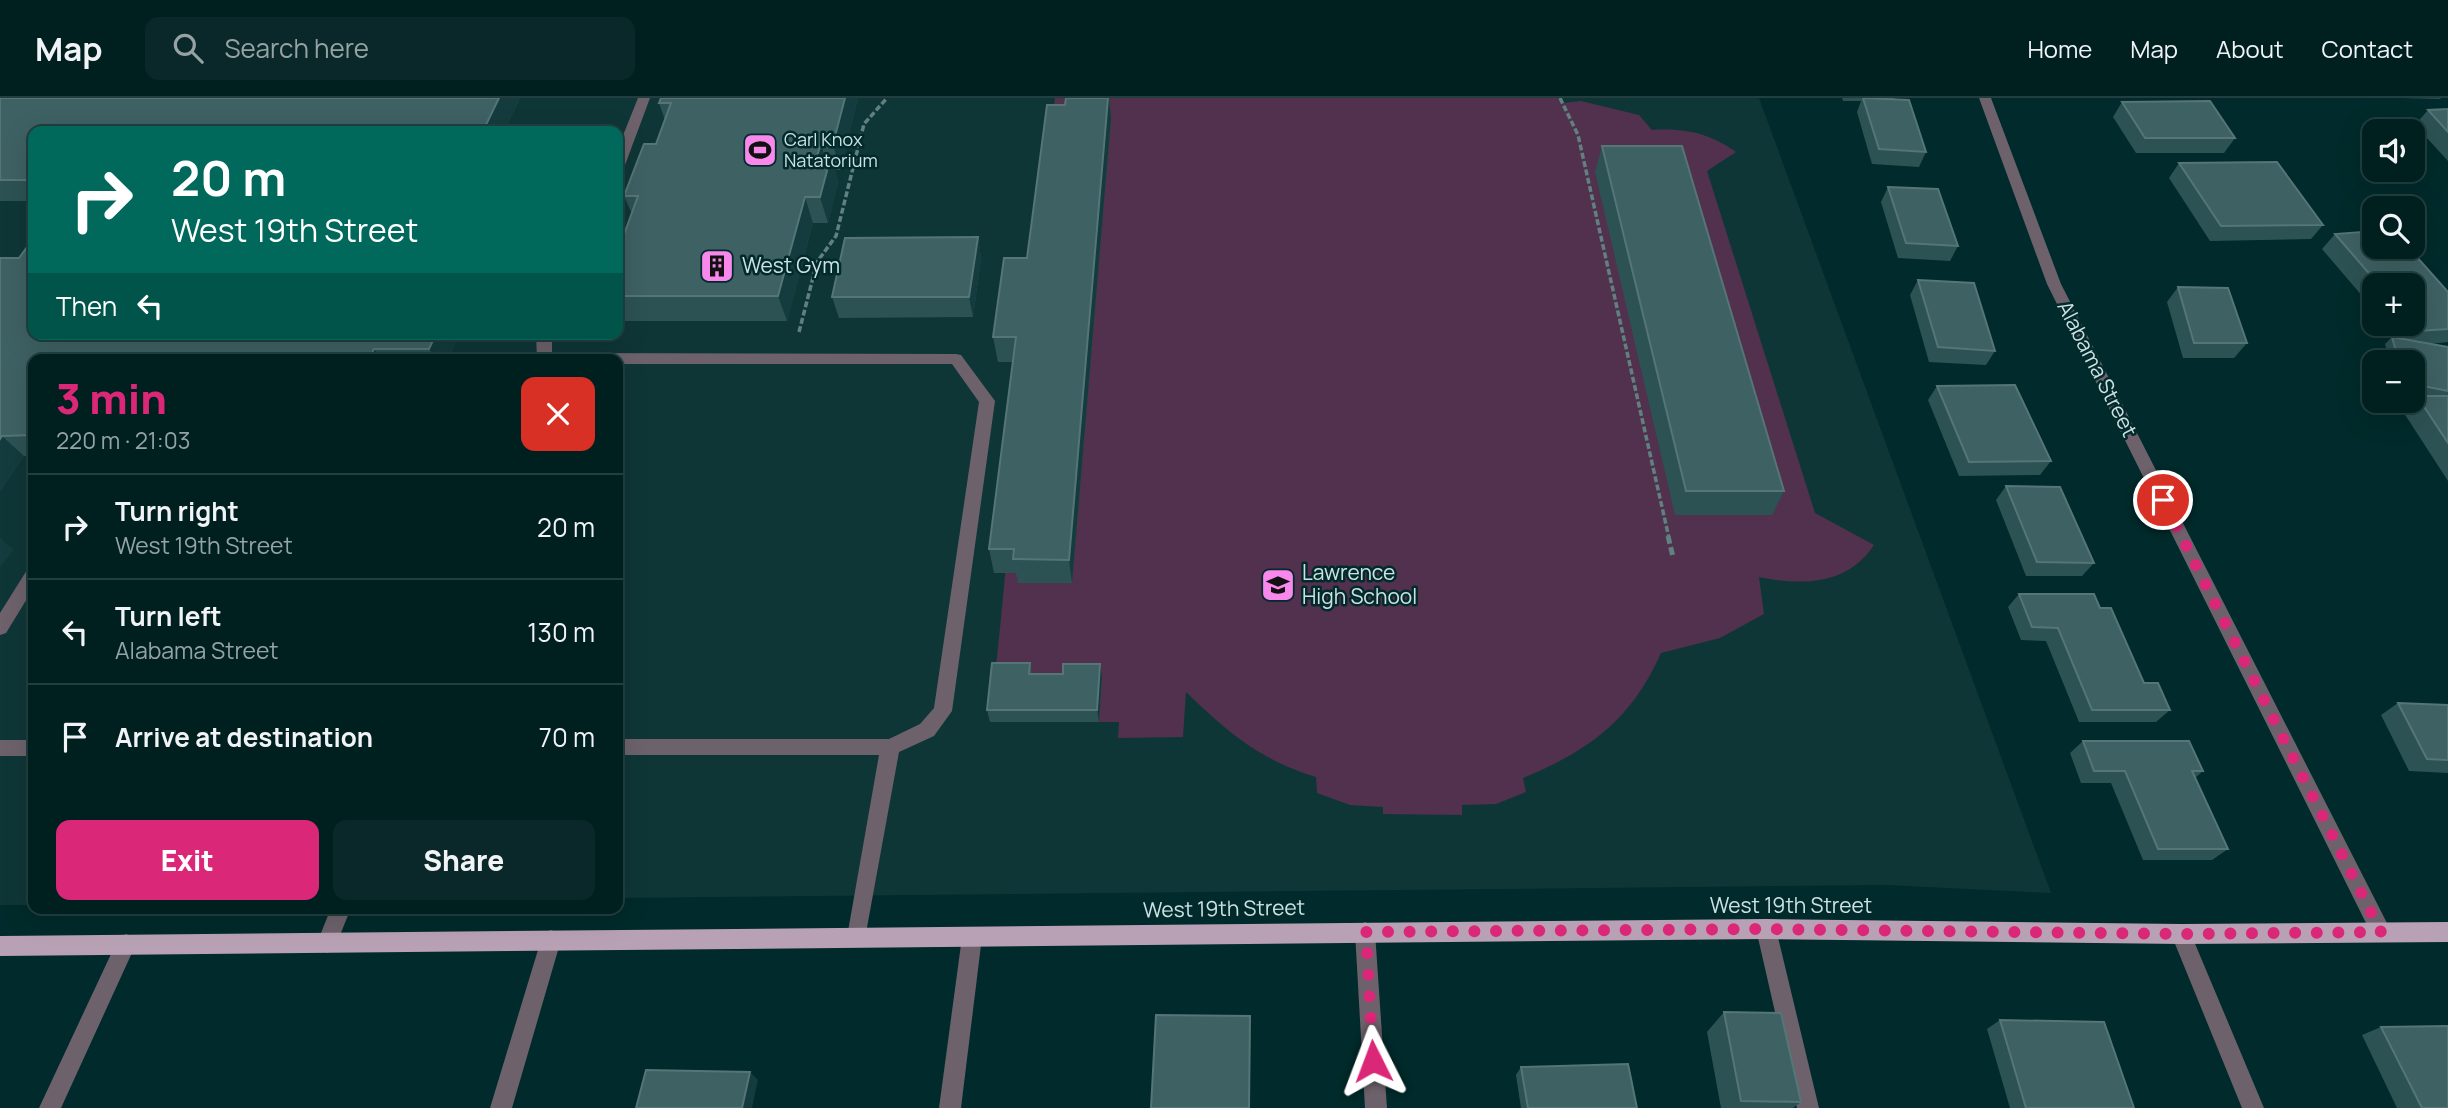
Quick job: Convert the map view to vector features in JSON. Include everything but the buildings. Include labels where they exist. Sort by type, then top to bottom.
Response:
[{"type":"main road","name":"West 19th Street","points":[[0,946],[1766,929],[2181,934],[2448,932]]},
{"type":"street","points":[[623,151],[644,98]]},
{"type":"street","name":"Alabama Street","points":[[1985,98],[2054,284],[2381,932]]},
{"type":"street","points":[[623,358],[956,359],[987,401],[943,711],[927,730],[890,747],[623,747]]},
{"type":"street","points":[[0,628],[28,583]]},
{"type":"street","points":[[858,937],[890,747]]},
{"type":"street","points":[[0,748],[28,748]]},
{"type":"street","points":[[327,943],[339,914]]},
{"type":"street","points":[[1766,929],[1808,1108]]},
{"type":"street","points":[[1366,932],[1376,1108]]},
{"type":"street","points":[[2181,934],[2253,1108]]},
{"type":"street","points":[[950,1108],[972,937]]},
{"type":"street","points":[[501,1108],[551,940]]},
{"type":"street","points":[[50,1108],[126,944]]},
{"type":"path","points":[[793,358],[817,262],[836,236],[864,124],[887,98]]},
{"type":"path","points":[[1560,98],[1578,135],[1673,557]]},
{"type":"shaded area","name":"Lawrence High School","points":[[0,98],[1759,98],[2051,893],[1887,885],[623,898],[623,354],[28,354],[28,905],[0,905]]},
{"type":"shaded area","points":[[1055,98],[1560,98],[1563,103],[1581,101],[1639,115],[1652,130],[1696,133],[1716,140],[1736,152],[1707,171],[1815,513],[1874,545],[1851,568],[1838,575],[1807,581],[1759,577],[1764,614],[1720,638],[1661,653],[1636,697],[1606,730],[1568,756],[1523,778],[1526,792],[1496,804],[1462,805],[1462,815],[1383,814],[1383,807],[1350,805],[1317,793],[1316,777],[1278,762],[1245,743],[1186,692],[1183,737],[1118,738],[1119,722],[990,722],[1035,254]]},
{"type":"place","name":"Carl Knox Natatorium","points":[[760,150]]},
{"type":"place","name":"West Gym","points":[[717,266]]},
{"type":"place","name":"Lawrence High School","points":[[1278,585]]},
{"type":"route","points":[[1373,1061],[1366,932],[1766,929],[2181,934],[2381,932],[2163,500]]}]
